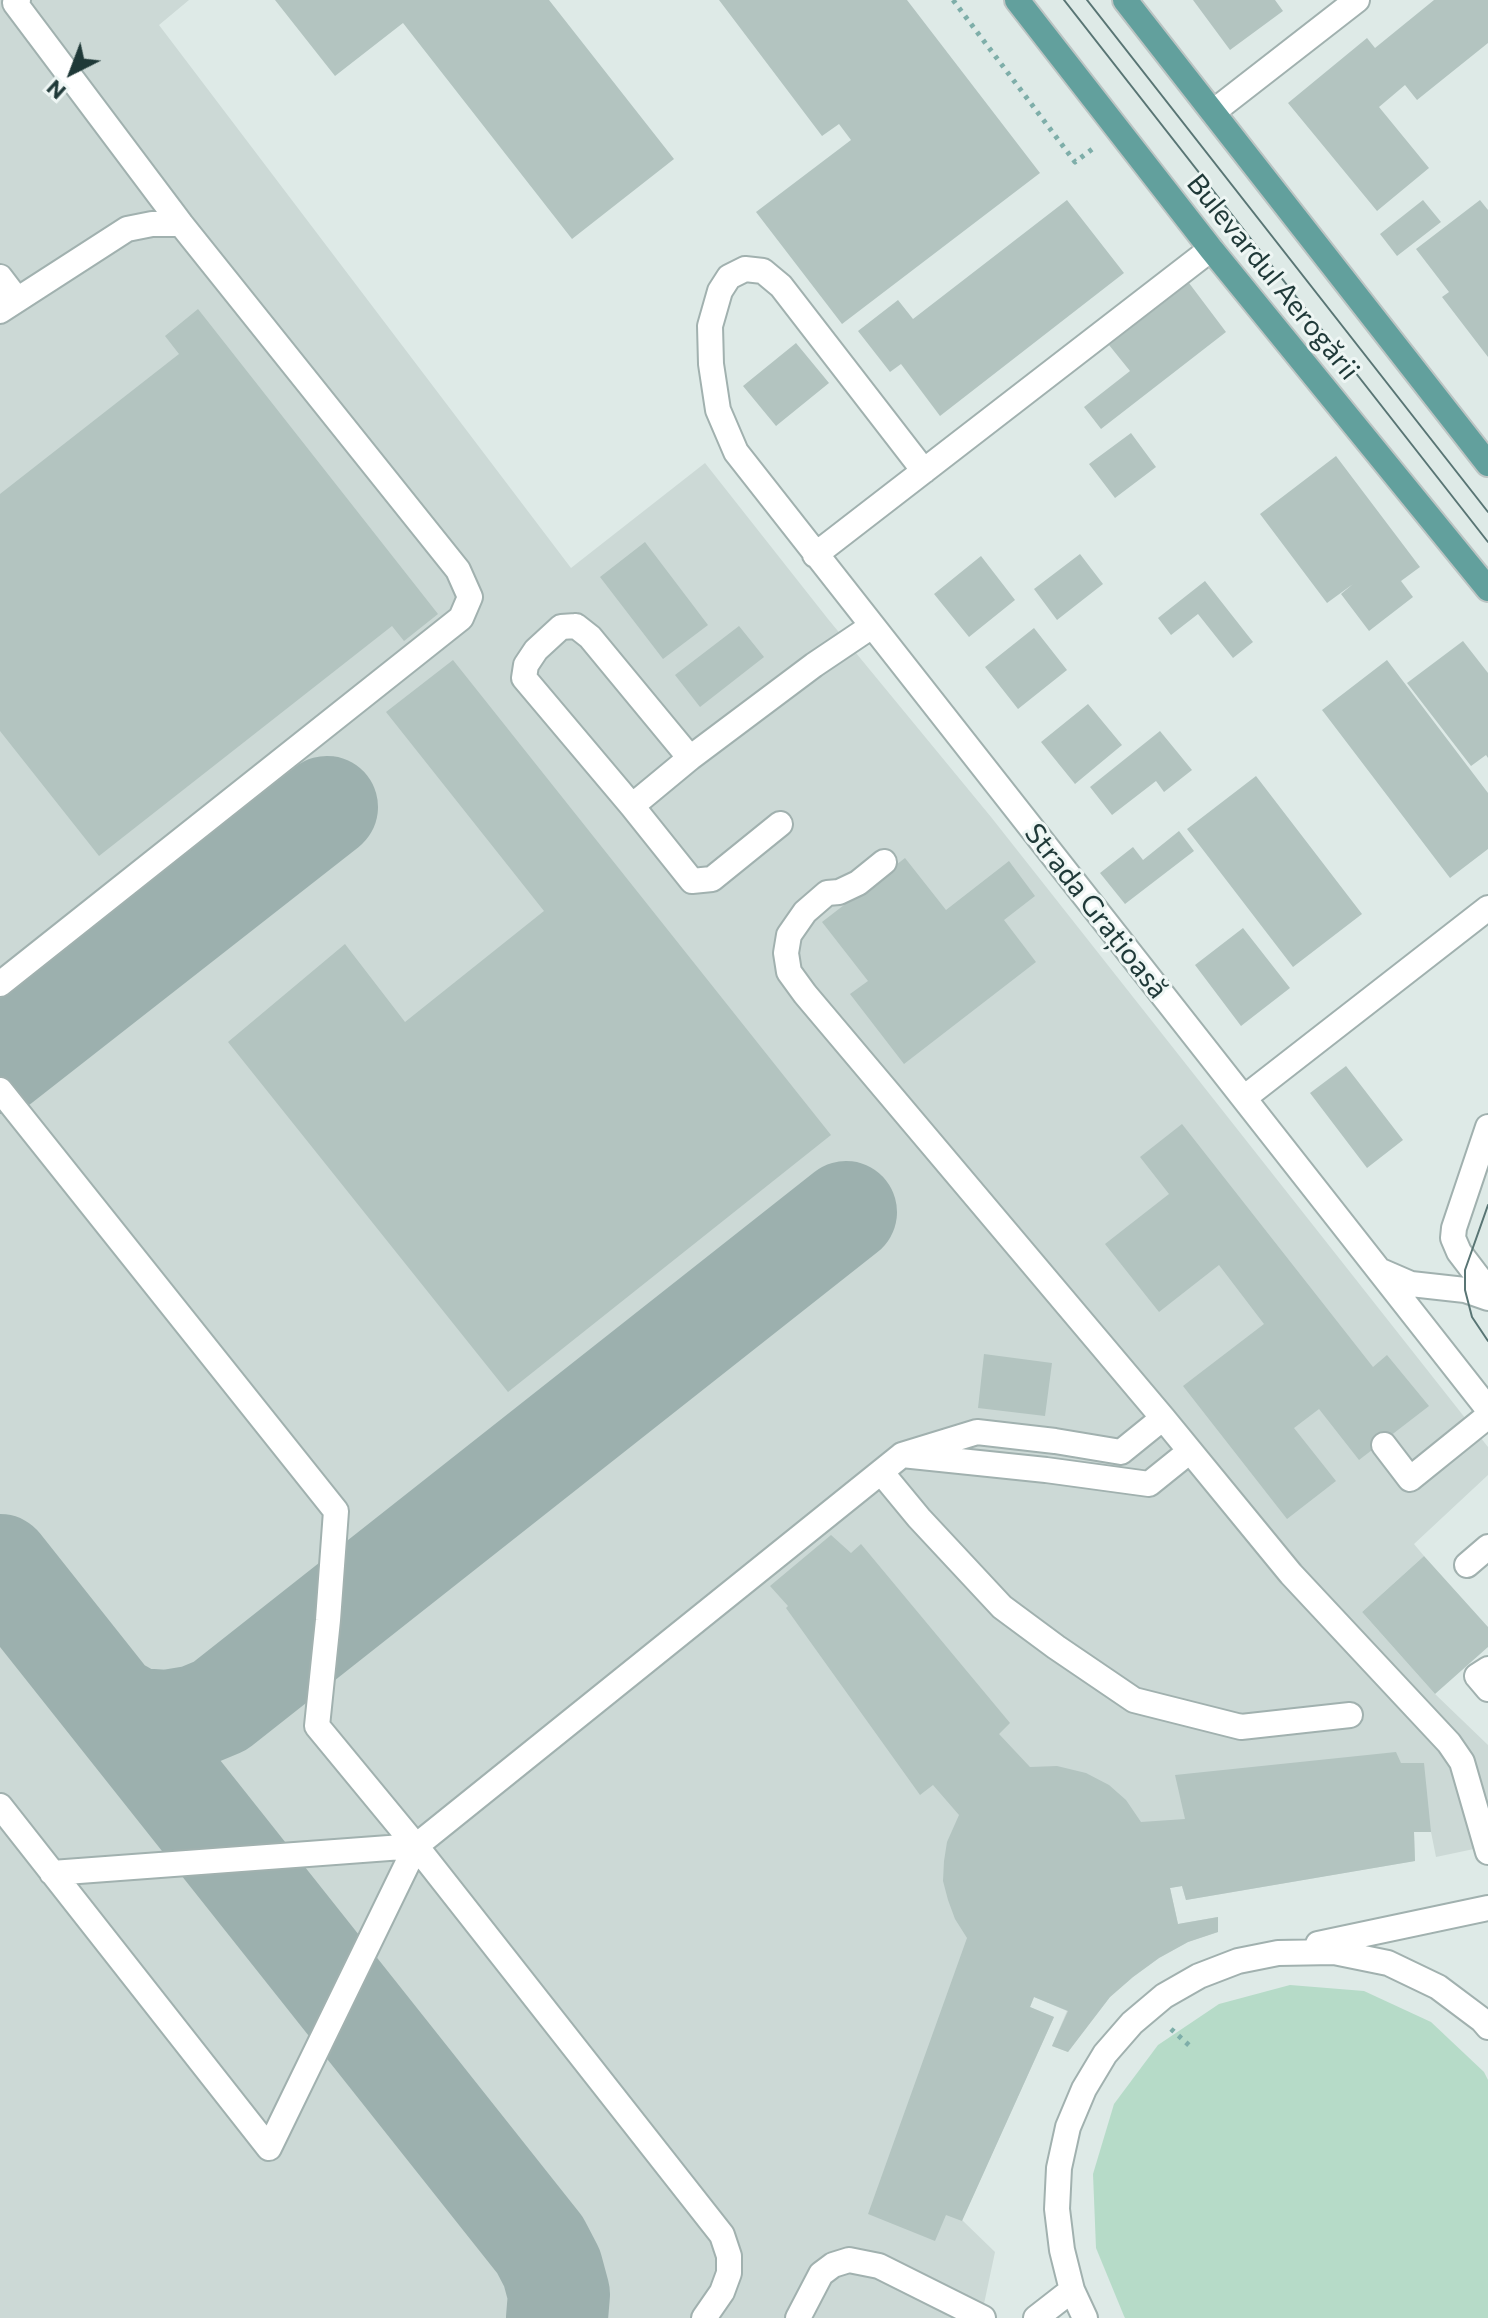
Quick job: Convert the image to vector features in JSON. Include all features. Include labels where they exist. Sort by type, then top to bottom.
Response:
[{"type":"main road","name":"Bulevardul Aerogării","points":[[1017,0],[1211,249],[1488,589]]},
{"type":"main road","name":"Bulevardul Aerogării","points":[[1125,0],[1488,464]]},
{"type":"street","points":[[1213,112],[1357,0]]},
{"type":"street","points":[[0,984],[461,618],[470,597],[458,570],[181,224],[11,4]]},
{"type":"street","points":[[0,277],[8,305],[127,229],[152,224],[181,224]]},
{"type":"street","points":[[815,555],[1211,249]]},
{"type":"street","name":"Strada Grațioasă","points":[[924,471],[781,286],[763,271],[745,269],[729,277],[720,291],[710,326],[711,364],[718,410],[736,452],[1488,1409]]},
{"type":"street","points":[[690,758],[590,637],[576,626],[561,627],[536,650],[526,665],[524,678],[692,881],[712,879],[780,824]]},
{"type":"street","points":[[632,806],[690,758],[814,665],[872,626]]},
{"type":"street","points":[[884,862],[858,883],[839,892],[827,893],[805,912],[789,935],[786,953],[789,972],[1291,1574],[1458,1753],[1488,1852]]},
{"type":"street","points":[[1244,1098],[1488,908]]},
{"type":"street","points":[[0,1090],[336,1511],[317,1726],[416,1846],[722,2235],[729,2256],[729,2273],[722,2292],[704,2318]]},
{"type":"street","points":[[1488,1127],[1453,1238],[1459,1252],[1488,1290]]},
{"type":"street","name":"Strada Grațioasă","points":[[1376,1268],[1411,1284],[1465,1290],[1488,1298]]},
{"type":"street","points":[[1384,1445],[1410,1479],[1488,1416]]},
{"type":"street","points":[[0,1806],[269,2148],[416,1846],[902,1455],[977,1432],[1121,1452],[1163,1418]]},
{"type":"street","points":[[902,1455],[1149,1484],[1190,1451]]},
{"type":"street","points":[[881,1472],[919,1518],[1002,1607],[1134,1700],[1241,1727],[1350,1715]]},
{"type":"street","points":[[1467,1565],[1488,1547]]},
{"type":"street","points":[[52,1873],[416,1846]]},
{"type":"street","points":[[1085,2318],[1072,2290],[1062,2250],[1057,2209],[1058,2182],[1068,2127],[1084,2089],[1114,2043],[1132,2023],[1164,1996],[1199,1976],[1238,1961],[1488,1908]]},
{"type":"street","points":[[1278,1953],[1334,1952],[1388,1963],[1438,1987],[1488,2027]]},
{"type":"street","points":[[798,2318],[821,2274],[833,2265],[849,2260],[879,2266],[983,2318]]},
{"type":"street","points":[[1036,2318],[1072,2290]]},
{"type":"path","points":[[953,0],[1075,162],[1097,146]]},
{"type":"shaded area","points":[[0,0],[189,0],[159,25],[571,568],[705,463],[991,817],[1488,1447],[1488,1475],[1414,1544],[1424,1556],[1362,1612],[1435,1694],[1488,1745],[1488,1846],[1436,1857],[1431,1832],[1414,1832],[1415,1861],[1186,1900],[1182,1886],[1170,1888],[1178,1924],[1218,1917],[1218,1932],[1188,1942],[1133,1977],[1110,1997],[1068,2052],[1052,2046],[1067,2011],[1034,1997],[1030,2007],[1054,2017],[962,2220],[995,2252],[981,2318],[0,2318]]},
{"type":"green space","points":[[1290,1985],[1364,1991],[1431,2022],[1484,2072],[1488,2080],[1488,2318],[1125,2318],[1096,2248],[1093,2174],[1114,2104],[1158,2045],[1219,2004]]},
{"type":"building","points":[[275,0],[549,0],[674,159],[572,239],[403,23],[335,76]]},
{"type":"building","points":[[719,0],[907,0],[1040,173],[842,324],[756,212],[851,140],[839,124],[822,136]]},
{"type":"building","points":[[1193,0],[1275,0],[1283,11],[1230,50]]},
{"type":"building","points":[[1434,0],[1488,0],[1488,43],[1417,100],[1405,85],[1379,107],[1429,168],[1377,211],[1288,103],[1367,38],[1375,48]]},
{"type":"building","points":[[1067,200],[1124,273],[940,416],[901,364],[890,372],[858,331],[898,300],[913,319]]},
{"type":"building","points":[[1423,200],[1441,222],[1397,256],[1380,234]]},
{"type":"building","points":[[1480,200],[1488,210],[1488,357],[1442,297],[1449,292],[1416,249]]},
{"type":"building","points":[[1189,283],[1226,332],[1101,429],[1084,407],[1130,371],[1109,345]]},
{"type":"building","points":[[198,309],[438,614],[404,641],[392,626],[99,856],[0,731],[0,494],[179,354],[165,336]]},
{"type":"building","points":[[796,343],[829,383],[776,426],[743,386]]},
{"type":"building","points":[[1131,433],[1156,467],[1115,498],[1089,464]]},
{"type":"building","points":[[1336,456],[1420,567],[1401,581],[1413,597],[1369,631],[1341,594],[1353,584],[1327,603],[1260,514]]},
{"type":"building","points":[[645,542],[708,625],[663,659],[600,577]]},
{"type":"building","points":[[1080,554],[1103,584],[1057,620],[1034,589]]},
{"type":"building","points":[[981,556],[1015,600],[969,637],[934,594]]},
{"type":"building","points":[[1205,581],[1253,642],[1233,658],[1198,614],[1171,635],[1158,618]]},
{"type":"building","points":[[739,626],[764,657],[700,707],[675,675]]},
{"type":"building","points":[[1034,628],[1067,670],[1018,709],[985,667]]},
{"type":"building","points":[[1463,641],[1488,673],[1488,758],[1486,755],[1471,766],[1407,683]]},
{"type":"building","points":[[453,660],[831,1135],[508,1392],[228,1042],[345,944],[405,1022],[544,911],[386,712]]},
{"type":"building","points":[[1387,660],[1488,793],[1488,849],[1450,878],[1322,710]]},
{"type":"building","points":[[1088,704],[1122,745],[1075,784],[1041,742]]},
{"type":"building","points":[[1160,731],[1192,770],[1164,792],[1156,781],[1112,815],[1090,787]]},
{"type":"building","points":[[1256,776],[1362,914],[1293,967],[1187,829]]},
{"type":"building","points":[[1179,831],[1194,851],[1125,904],[1100,873],[1133,847],[1143,860]]},
{"type":"building","points":[[905,858],[946,910],[1009,861],[1035,896],[1004,920],[1036,962],[904,1064],[850,994],[868,981],[822,922]]},
{"type":"building","points":[[1243,928],[1290,988],[1241,1026],[1195,965]]},
{"type":"building","points":[[1346,1066],[1403,1140],[1367,1168],[1310,1093]]},
{"type":"building","points":[[1182,1124],[1373,1367],[1387,1355],[1429,1406],[1359,1460],[1319,1409],[1294,1428],[1336,1481],[1287,1519],[1183,1386],[1264,1324],[1219,1265],[1159,1312],[1105,1244],[1169,1194],[1140,1157]]},
{"type":"building","points":[[984,1354],[1052,1363],[1045,1416],[978,1408]]},
{"type":"building","points":[[831,1535],[851,1553],[861,1544],[1010,1723],[999,1734],[1030,1767],[1057,1766],[1086,1773],[1109,1785],[1126,1800],[1141,1822],[1185,1819],[1175,1775],[1396,1752],[1401,1763],[1424,1763],[1431,1832],[1414,1832],[1415,1861],[1186,1900],[1182,1886],[1170,1888],[1178,1924],[1218,1917],[1218,1932],[1188,1942],[1133,1977],[1110,1997],[1068,2052],[1052,2046],[1068,2011],[1034,1997],[1030,2007],[1054,2017],[962,2221],[946,2215],[935,2241],[868,2214],[967,1938],[955,1919],[943,1881],[947,1842],[959,1815],[933,1785],[920,1795],[786,1608],[788,1606],[770,1586]]},
{"type":"building","points":[[1424,1556],[1488,1627],[1488,1647],[1435,1694],[1362,1612]]},
{"type":"taxiway","points":[[0,1063],[327,807]]},
{"type":"taxiway","points":[[113,1706],[136,1719],[166,1721],[196,1716],[220,1706],[846,1212]]},
{"type":"taxiway","points":[[0,1565],[540,2245],[552,2268],[559,2294],[557,2318]]},
{"type":"tram line","points":[[1064,0],[1488,542]]},
{"type":"tram line","points":[[1087,0],[1488,512]]},
{"type":"tram line","points":[[1488,1205],[1465,1270],[1465,1290],[1472,1317],[1488,1341]]}]
